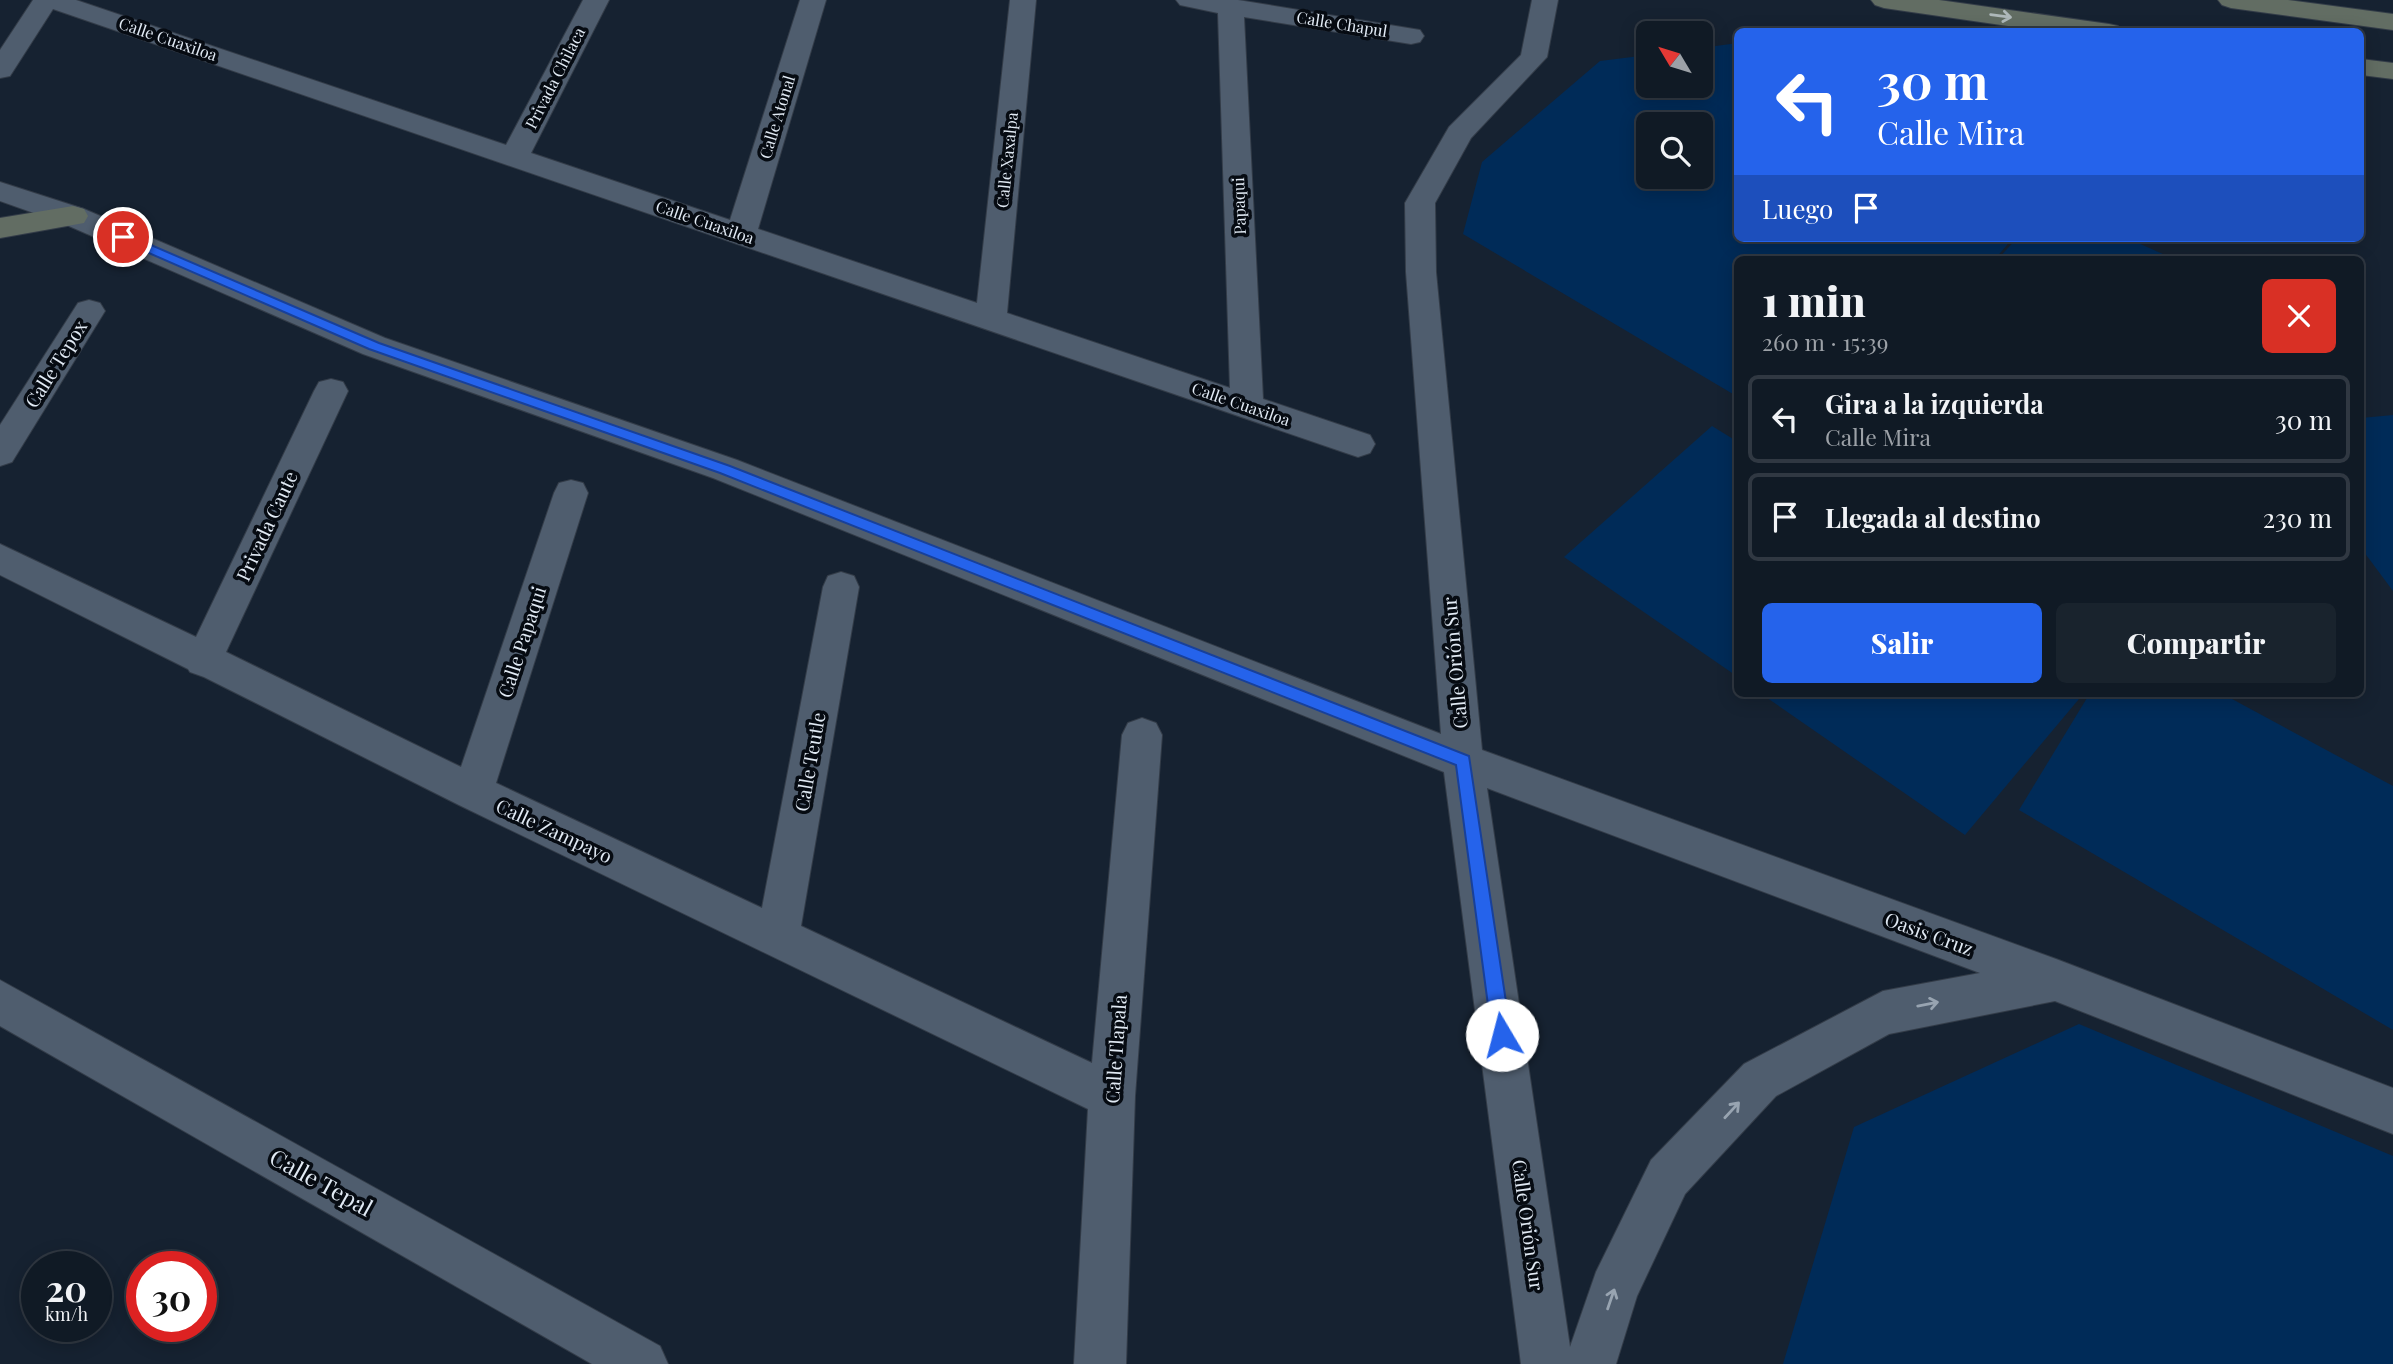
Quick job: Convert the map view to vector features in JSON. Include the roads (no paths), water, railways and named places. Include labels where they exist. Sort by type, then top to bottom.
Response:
[{"type":"main road","points":[[1884,0],[2081,28]]},
{"type":"main road","points":[[2231,0],[2393,22]]},
{"type":"main road","points":[[2364,67],[2393,71]]},
{"type":"main road","points":[[0,228],[73,216]]},
{"type":"street","points":[[0,69],[49,0]]},
{"type":"street","name":"Calle Cuaxiloa","points":[[49,0],[1357,444]]},
{"type":"street","name":"Privada Chilaca","points":[[514,157],[596,0]]},
{"type":"street","name":"Calle Atonal","points":[[741,234],[813,0]]},
{"type":"street","name":"Calle Xaxalpa","points":[[991,319],[1023,0]]},
{"type":"street","name":"Calle Chapul","points":[[1189,0],[1411,36]]},
{"type":"street","name":"Calle Orión Sur","points":[[1545,0],[1534,57],[1459,132],[1420,203],[1421,272],[1464,761],[1547,1364]]},
{"type":"street","name":"Papaqui","points":[[1231,6],[1247,406]]},
{"type":"street","name":"Oasis Cruz","points":[[0,191],[73,216],[374,346],[725,469],[1464,761],[2056,980],[2393,1111]]},
{"type":"street","name":"Calle Tepox","points":[[0,453],[89,311]]},
{"type":"street","name":"Privada Caute","points":[[203,661],[331,391]]},
{"type":"street","name":"Calle Papaqui","points":[[473,792],[571,493]]},
{"type":"street","name":"Calle Zampayo","points":[[0,558],[203,661],[473,792],[1112,1096]]},
{"type":"street","name":"Calle Teutle","points":[[779,937],[841,587]]},
{"type":"street","name":"Calle Tlapala","points":[[1100,1364],[1112,1096],[1142,735]]},
{"type":"street","points":[[1590,1364],[1614,1290],[1668,1177],[1760,1080],[1883,1013],[2056,980]]},
{"type":"street","name":"Calle Tepal","points":[[0,1002],[642,1364]]}]
